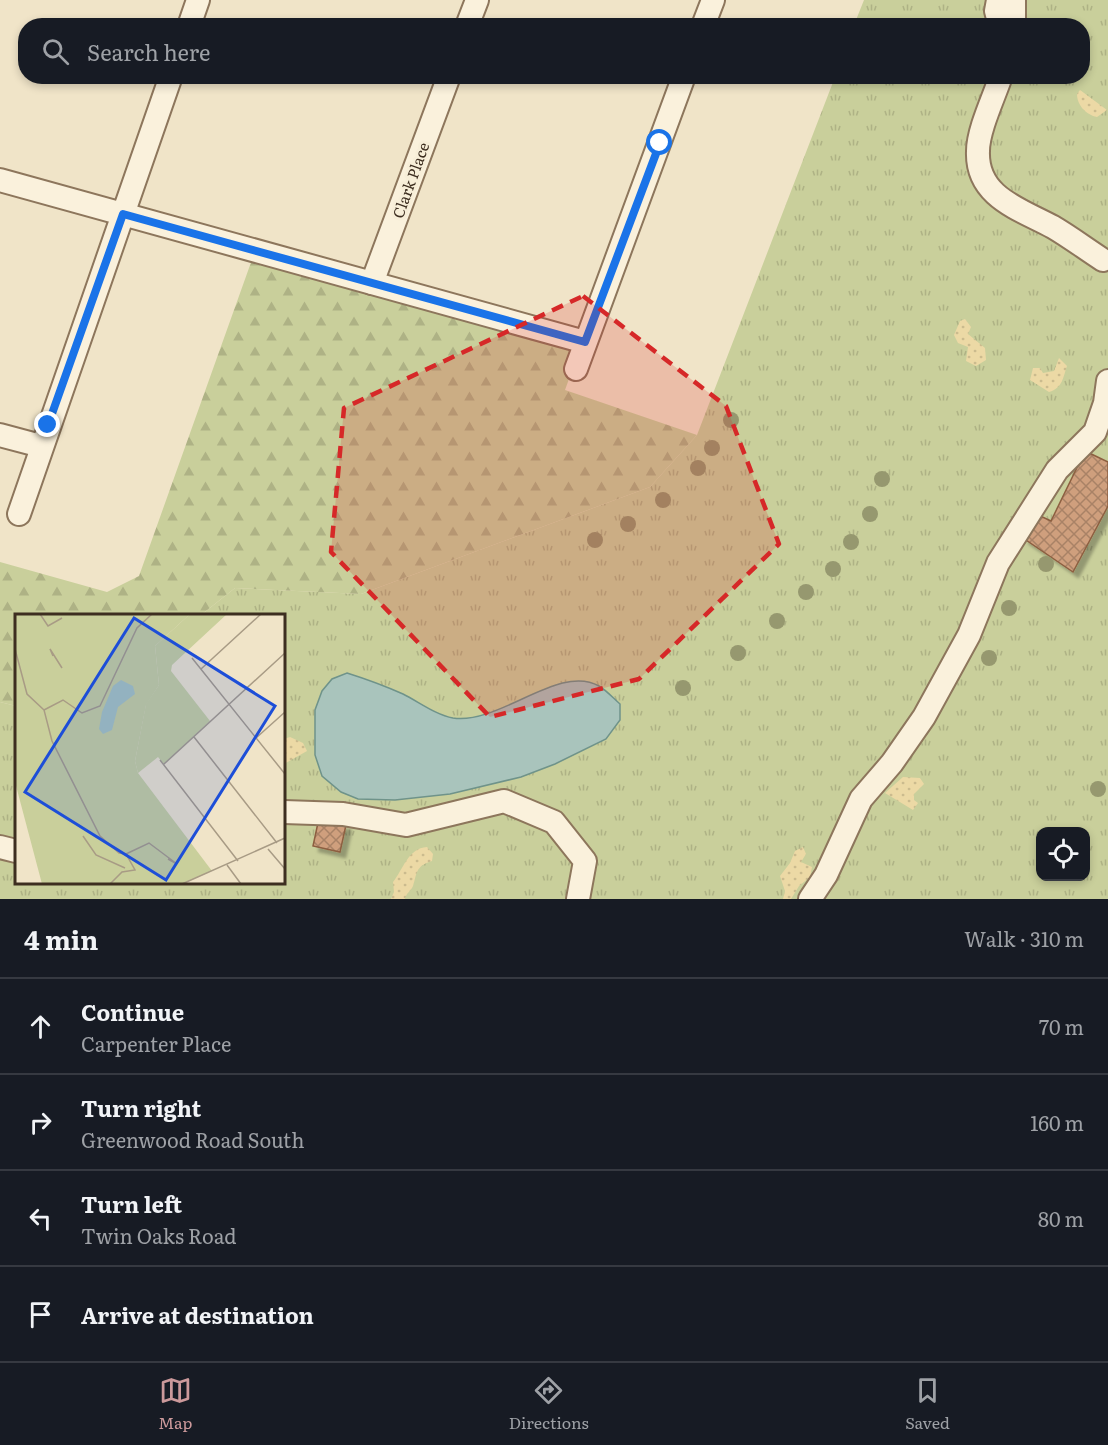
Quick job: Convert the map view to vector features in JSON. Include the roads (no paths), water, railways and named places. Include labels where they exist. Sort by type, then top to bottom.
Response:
[{"type":"street","points":[[192,18],[198,0]]},
{"type":"street","points":[[470,18],[477,0]]},
{"type":"street","points":[[706,18],[713,0]]},
{"type":"street","points":[[998,0],[996,11],[998,18]]},
{"type":"street","points":[[1014,0],[1014,18]]},
{"type":"street","points":[[19,514],[168,84]]},
{"type":"street","name":"Clark Place","points":[[372,283],[445,84]]},
{"type":"street","points":[[576,369],[681,84]]},
{"type":"street","points":[[998,84],[978,148],[978,163],[986,185],[1005,203],[1027,217],[1052,227],[1106,260]]},
{"type":"street","points":[[0,180],[585,342]]},
{"type":"street","points":[[810,899],[826,875],[861,799],[892,763],[924,717],[969,635],[998,562],[1057,470],[1095,432],[1105,403],[1108,381]]},
{"type":"street","points":[[0,435],[41,446]]},
{"type":"street","points":[[285,812],[343,814],[406,825],[504,801],[554,822],[585,861],[578,899]]},
{"type":"street","points":[[0,847],[15,851]]},
{"type":"water","points":[[347,673],[396,691],[434,711],[453,718],[471,718],[490,713],[548,688],[566,682],[583,681],[599,686],[620,704],[620,720],[606,739],[555,764],[521,777],[450,794],[395,800],[358,799],[341,792],[322,776],[315,755],[315,710],[322,691],[332,679]]}]
